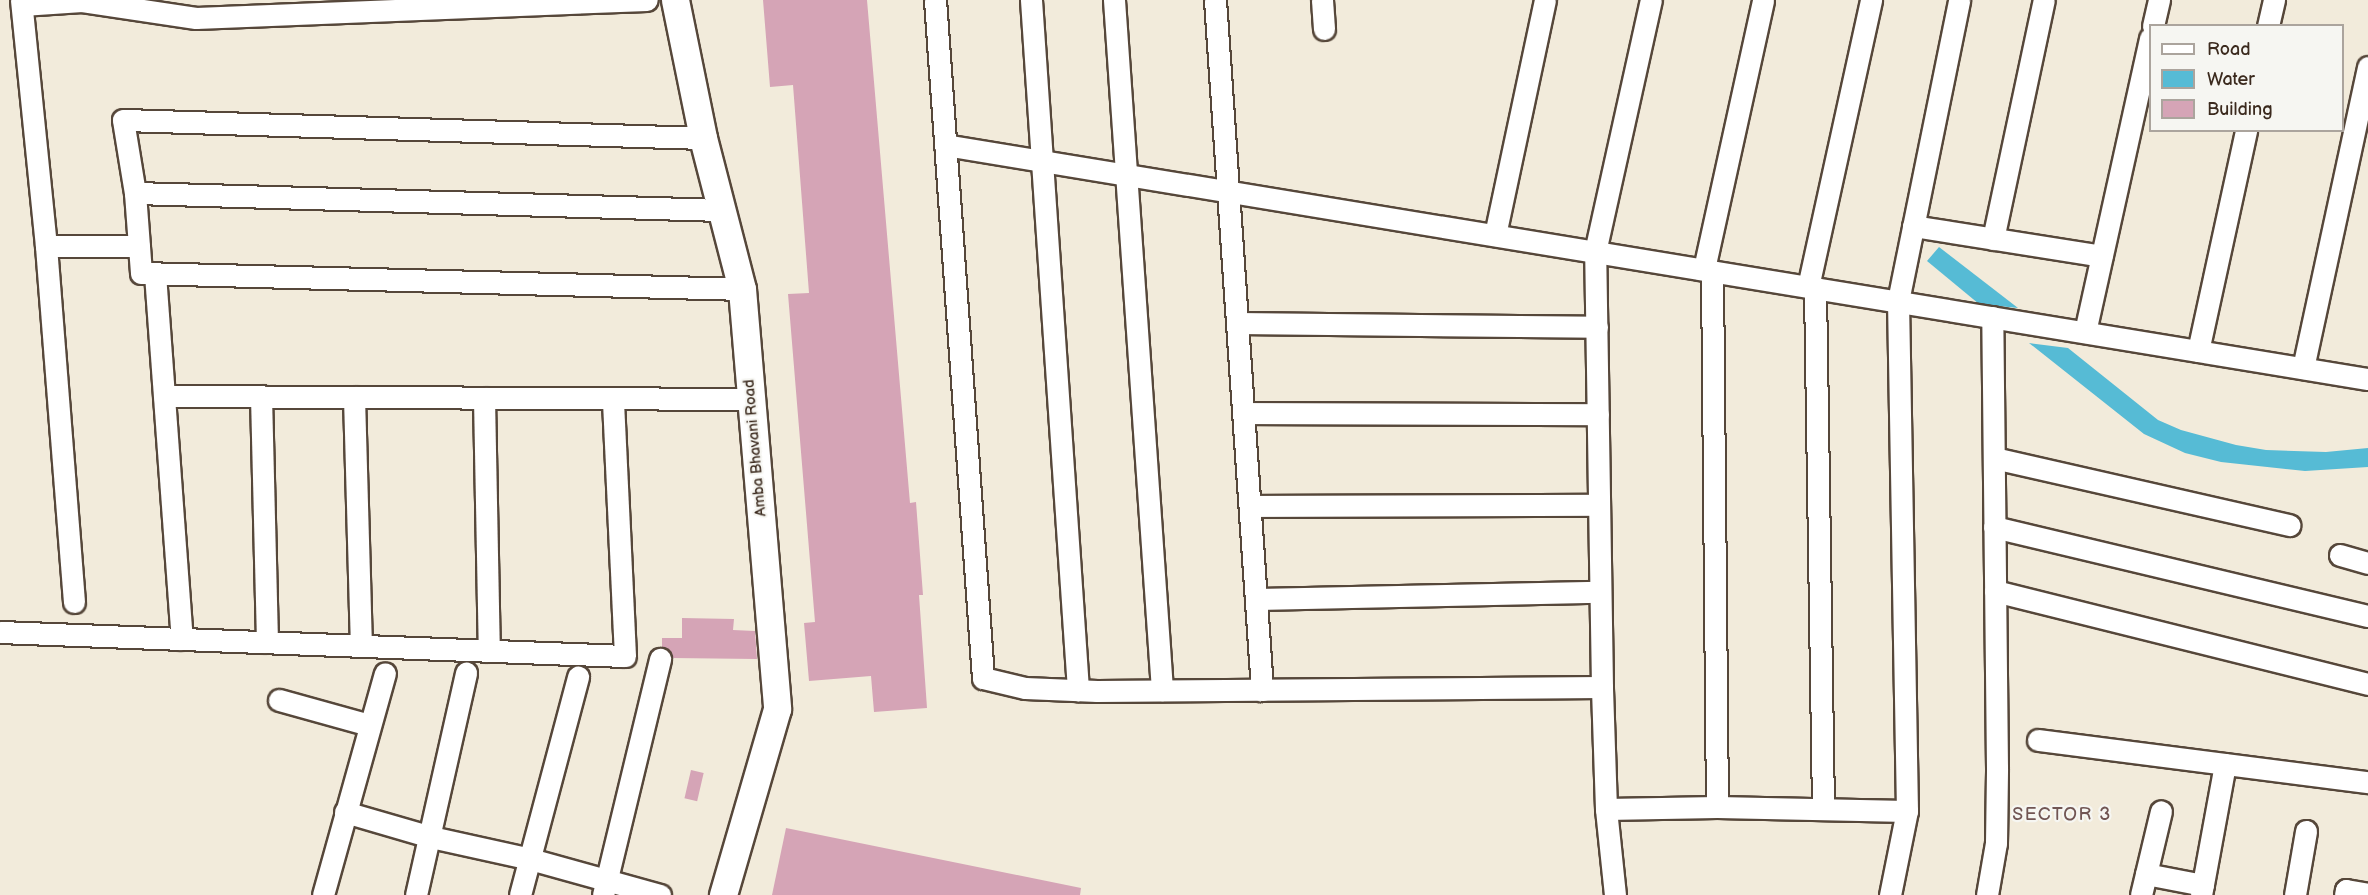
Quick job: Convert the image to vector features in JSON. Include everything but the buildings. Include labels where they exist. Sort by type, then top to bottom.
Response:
[{"type":"street","points":[[74,603],[46,246],[21,3],[82,1],[196,18],[647,0]]},
{"type":"street","name":"Amba Bhavani Road","points":[[675,0],[703,138],[742,289],[777,709],[723,895]]},
{"type":"street","points":[[935,0],[983,678],[1024,688],[1078,690],[1602,687]]},
{"type":"street","points":[[1031,0],[1078,690]]},
{"type":"street","points":[[1114,0],[1162,690]]},
{"type":"street","points":[[1215,0],[1262,690]]},
{"type":"street","points":[[1322,0],[1324,29]]},
{"type":"street","points":[[1495,235],[1545,0]]},
{"type":"street","points":[[1615,895],[1606,809],[1602,687],[1595,252],[1651,0]]},
{"type":"street","points":[[1717,807],[1708,270],[1763,0]]},
{"type":"street","points":[[1824,809],[1812,287],[1871,0]]},
{"type":"street","points":[[1890,895],[1907,811],[1898,301],[1959,0]]},
{"type":"street","points":[[1993,239],[2044,0]]},
{"type":"street","points":[[2153,24],[2159,0]]},
{"type":"street","points":[[2268,24],[2274,0]]},
{"type":"street","points":[[2085,332],[2149,47]]},
{"type":"street","points":[[2303,368],[2368,67]]},
{"type":"street","points":[[703,138],[123,120],[135,193],[141,273],[742,289]]},
{"type":"street","points":[[2198,351],[2246,132]]},
{"type":"street","points":[[945,145],[2368,379]]},
{"type":"street","points":[[135,193],[722,210]]},
{"type":"street","points":[[1913,226],[2102,256]]},
{"type":"street","points":[[46,246],[139,246]]},
{"type":"street","points":[[155,274],[182,639]]},
{"type":"street","points":[[1987,895],[1996,843],[1992,317]]},
{"type":"street","points":[[1237,323],[1597,327]]},
{"type":"street","points":[[165,396],[751,399]]},
{"type":"street","points":[[261,396],[267,642]]},
{"type":"street","points":[[354,397],[361,646]]},
{"type":"street","points":[[484,398],[489,651]]},
{"type":"street","points":[[0,632],[625,656],[613,398]]},
{"type":"street","points":[[1243,413],[1598,414]]},
{"type":"street","points":[[1994,458],[2289,525]]},
{"type":"street","points":[[1250,506],[1599,505]]},
{"type":"street","points":[[1994,527],[2368,616]]},
{"type":"street","points":[[2340,555],[2368,563]]},
{"type":"street","points":[[1995,591],[2368,684]]},
{"type":"street","points":[[1256,599],[1600,592]]},
{"type":"street","points":[[605,888],[660,659]]},
{"type":"street","points":[[323,895],[369,725],[386,673]]},
{"type":"street","points":[[416,895],[431,837],[466,673]]},
{"type":"street","points":[[520,895],[578,677]]},
{"type":"street","points":[[279,700],[369,725]]},
{"type":"street","points":[[2038,740],[2368,782]]},
{"type":"street","points":[[2146,874],[2202,890],[2225,764]]},
{"type":"street","points":[[1606,809],[1717,807],[1907,811]]},
{"type":"street","points":[[2141,895],[2161,811]]},
{"type":"street","points":[[345,812],[431,837],[530,859],[605,888],[660,895]]},
{"type":"street","points":[[2295,895],[2306,831]]},
{"type":"street","points":[[2345,895],[2346,890],[2368,894]]},
{"type":"water","points":[[1939,247],[2018,308],[1979,304],[1927,261]]},
{"type":"water","points":[[2029,343],[2068,348],[2158,420],[2181,430],[2236,445],[2266,450],[2326,452],[2368,448],[2368,467],[2305,471],[2221,462],[2185,453],[2144,434]]},
{"type":"district","name":"SECTOR 3","points":[[2062,815]]}]
